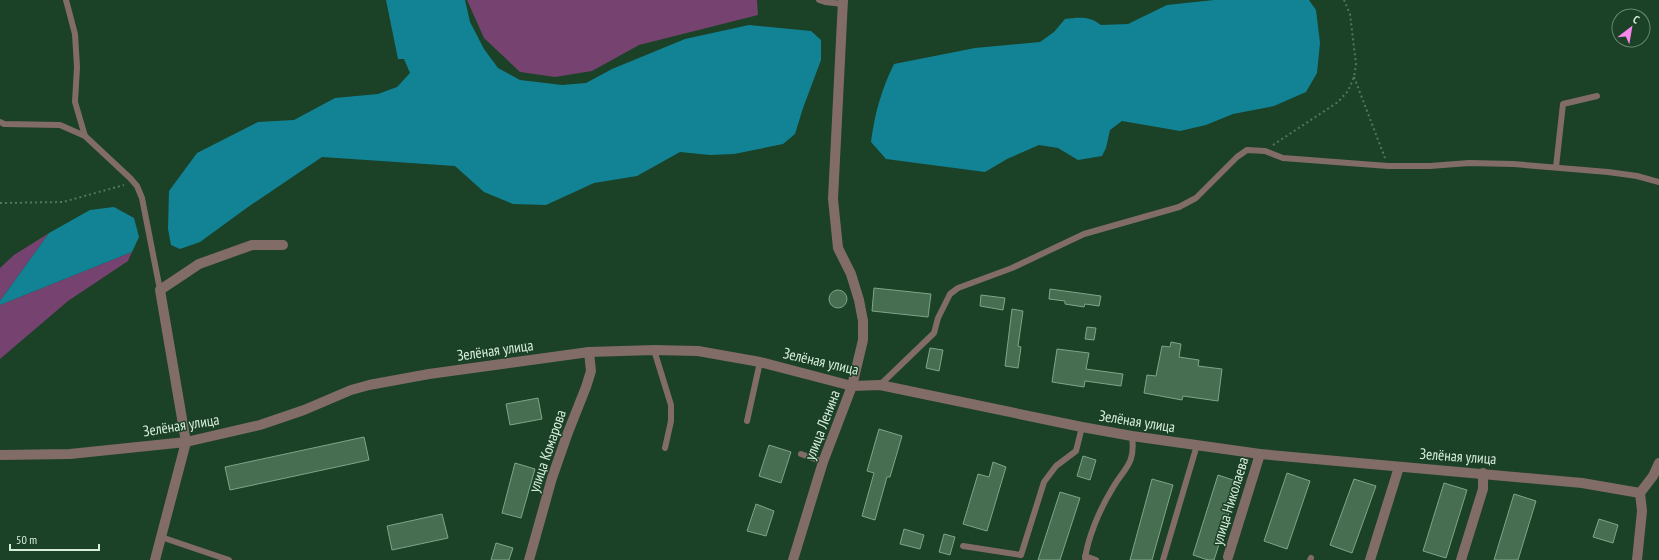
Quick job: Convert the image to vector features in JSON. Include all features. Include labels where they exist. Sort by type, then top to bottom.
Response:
[{"type":"street","name":"улица Ленина","points":[[793,560],[823,462],[852,386],[863,340],[863,321],[859,300],[851,274],[838,248],[833,199],[843,2]]},
{"type":"street","points":[[155,560],[186,442],[160,290],[199,264],[252,245],[283,244]]},
{"type":"street","name":"Зелёная улица","points":[[0,455],[70,454],[186,442],[260,425],[304,410],[351,390],[429,374],[589,352],[654,350],[698,351],[760,362],[852,386],[880,385],[1132,436],[1260,454],[1483,473],[1582,483],[1640,492]]},
{"type":"street","name":"улица Комарова","points":[[529,560],[552,478],[591,370],[589,352]]},
{"type":"street","name":"улица Николаева","points":[[1228,557],[1260,454]]},
{"type":"street","points":[[1637,560],[1642,511],[1640,492],[1653,476],[1659,463]]},
{"type":"street","points":[[1370,560],[1399,467]]},
{"type":"street","points":[[1461,560],[1483,489],[1483,473]]},
{"type":"lane","points":[[66,0],[75,34],[77,67],[75,102],[85,136]]},
{"type":"lane","points":[[819,0],[825,2],[843,2]]},
{"type":"lane","points":[[1556,167],[1563,104],[1597,96]]},
{"type":"lane","points":[[0,122],[4,124],[60,126],[85,136],[110,157],[137,186],[142,198],[160,290]]},
{"type":"lane","points":[[880,385],[934,333],[938,318],[950,294],[958,288],[1012,268],[1084,234],[1179,207],[1196,198],[1237,157],[1247,150],[1255,149],[1265,151],[1283,158],[1388,166],[1430,166],[1469,163],[1556,167],[1637,176],[1659,182]]},
{"type":"lane","points":[[654,350],[672,405],[671,421],[665,448]]},
{"type":"lane","points":[[747,421],[760,362]]},
{"type":"lane","points":[[963,546],[1022,555],[1044,482],[1056,466],[1076,451],[1082,427]]},
{"type":"lane","points":[[1096,560],[1085,558],[1101,510],[1110,491],[1125,471],[1132,458],[1134,448],[1132,436]]},
{"type":"lane","points":[[1162,560],[1197,445]]},
{"type":"lane","points":[[801,454],[823,462]]},
{"type":"lane","points":[[161,537],[221,559],[229,560]]},
{"type":"path","points":[[1265,151],[1338,102],[1348,91],[1354,77],[1356,64],[1350,14],[1344,0]]},
{"type":"path","points":[[1354,77],[1388,166]]},
{"type":"path","points":[[0,203],[63,202],[126,184],[137,186]]},
{"type":"shaded area","points":[[467,0],[757,0],[758,15],[639,45],[592,71],[555,77],[520,72],[484,38]]},
{"type":"shaded area","points":[[49,233],[0,301],[0,268],[14,255]]},
{"type":"shaded area","points":[[132,252],[128,261],[68,301],[0,359],[0,305]]},
{"type":"water","points":[[386,0],[465,0],[470,22],[484,49],[498,68],[520,80],[562,85],[586,83],[612,69],[685,39],[749,25],[811,31],[821,40],[821,60],[795,134],[783,144],[734,154],[710,155],[680,152],[637,176],[594,183],[546,205],[513,204],[484,192],[455,166],[322,157],[248,207],[200,242],[180,249],[171,245],[168,229],[169,191],[197,153],[258,122],[294,120],[335,98],[378,94],[397,87],[410,73],[404,59],[398,59]]},
{"type":"water","points":[[1214,0],[1309,0],[1316,10],[1320,43],[1317,73],[1306,92],[1274,106],[1233,114],[1206,125],[1180,131],[1122,121],[1110,130],[1106,148],[1102,156],[1078,160],[1058,148],[1039,145],[1007,159],[985,172],[886,159],[871,142],[879,102],[885,83],[894,64],[975,48],[1040,42],[1054,32],[1065,19],[1084,18],[1093,20],[1101,25],[1128,24],[1167,5]]},
{"type":"water","points":[[114,207],[134,218],[139,237],[132,252],[0,305],[0,301],[49,233],[90,210]]},
{"type":"building","points":[[874,288],[931,294],[928,317],[872,311]]},
{"type":"building","points":[[1050,289],[1101,296],[1099,306],[1085,304],[1084,307],[1065,304],[1065,301],[1049,299]]},
{"type":"building","points":[[838,290],[844,293],[847,299],[844,305],[838,308],[832,305],[829,299],[832,293]]},
{"type":"building","points":[[981,295],[1005,298],[1003,310],[980,306]]},
{"type":"building","points":[[1012,309],[1023,311],[1018,346],[1021,347],[1018,368],[1005,366]]},
{"type":"building","points":[[1087,327],[1096,328],[1094,340],[1085,339]]},
{"type":"building","points":[[1171,342],[1181,344],[1179,357],[1199,360],[1198,366],[1222,369],[1218,401],[1183,396],[1182,400],[1144,393],[1147,375],[1156,376],[1162,346],[1170,347]]},
{"type":"building","points":[[930,348],[943,350],[939,371],[926,368]]},
{"type":"building","points":[[1057,349],[1089,353],[1086,369],[1123,374],[1121,386],[1085,381],[1084,387],[1052,382]]},
{"type":"building","points":[[538,398],[542,419],[510,425],[506,404]]},
{"type":"building","points":[[879,429],[902,436],[890,477],[887,477],[875,520],[862,516],[874,473],[867,471]]},
{"type":"building","points":[[364,437],[369,460],[230,490],[225,467]]},
{"type":"building","points":[[769,445],[791,452],[781,483],[759,476]]},
{"type":"building","points":[[1083,456],[1096,460],[1090,480],[1077,476]]},
{"type":"building","points":[[993,462],[1006,467],[987,531],[963,524],[978,474],[989,477]]},
{"type":"building","points":[[515,463],[535,469],[521,518],[502,513]]},
{"type":"building","points":[[1287,473],[1310,481],[1287,549],[1264,541]]},
{"type":"building","points":[[1218,475],[1239,482],[1214,560],[1208,560],[1193,555]]},
{"type":"building","points":[[1152,479],[1173,485],[1152,560],[1130,560]]},
{"type":"building","points":[[1354,479],[1376,486],[1352,553],[1330,545]]},
{"type":"building","points":[[1444,483],[1467,490],[1446,558],[1423,551]]},
{"type":"building","points":[[1060,492],[1080,498],[1060,560],[1038,560]]},
{"type":"building","points":[[1514,494],[1536,501],[1518,560],[1494,560]]},
{"type":"building","points":[[756,504],[774,511],[766,536],[747,531]]},
{"type":"building","points":[[442,514],[448,538],[392,550],[387,526]]},
{"type":"building","points":[[1599,519],[1618,525],[1613,543],[1593,537]]},
{"type":"building","points":[[904,529],[924,535],[920,549],[900,544]]},
{"type":"building","points":[[944,534],[955,537],[950,555],[939,552]]},
{"type":"building","points":[[496,543],[513,548],[509,560],[491,560]]}]
